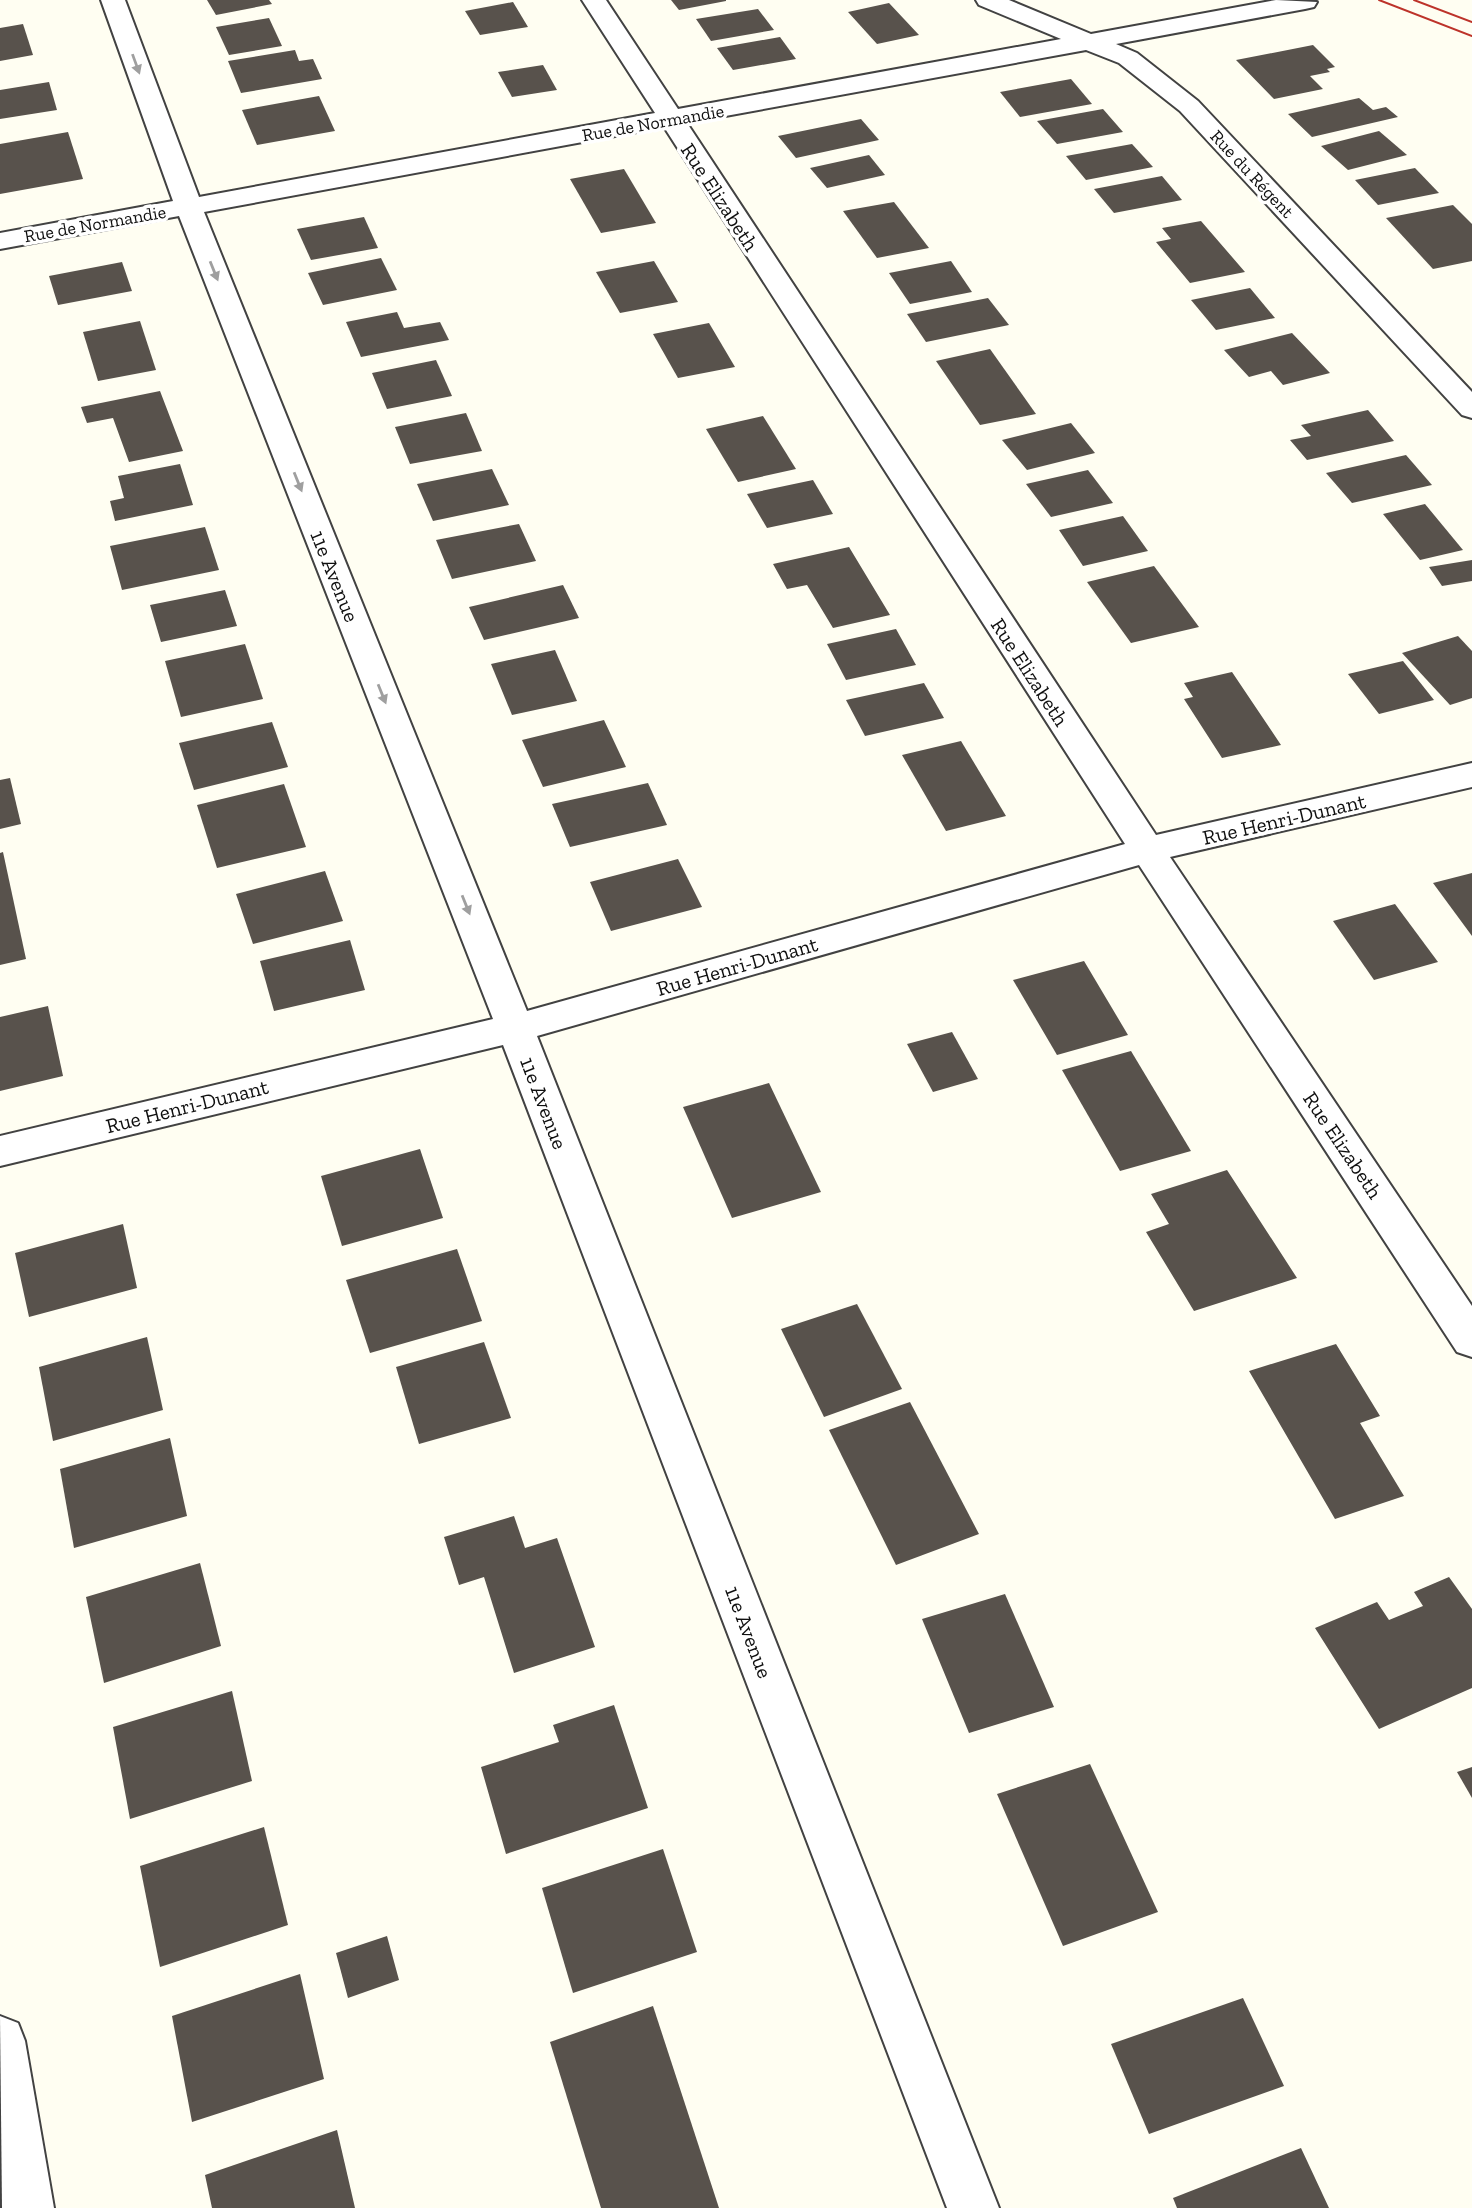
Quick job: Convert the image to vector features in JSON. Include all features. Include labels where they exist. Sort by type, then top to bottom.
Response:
[{"type":"street","name":"11e Avenue","points":[[113,0],[189,207],[515,1028],[973,2208]]},
{"type":"street","name":"Rue Elizabeth","points":[[594,0],[669,120],[1147,850],[1472,1340]]},
{"type":"street","name":"Rue du Régent","points":[[988,0],[1128,58],[1189,106],[1472,410]]},
{"type":"street","name":"Rue de Normandie","points":[[0,241],[1306,2]]},
{"type":"street","name":"Rue Henri-Dunant","points":[[0,1151],[515,1028],[1147,850],[1472,775]]},
{"type":"street","points":[[0,2041],[28,2208]]},
{"type":"building","points":[[207,0],[269,0],[272,4],[216,15]]},
{"type":"building","points":[[671,0],[726,0],[726,1],[679,10]]},
{"type":"building","points":[[513,2],[528,27],[480,35],[465,11]]},
{"type":"building","points":[[889,3],[919,35],[877,44],[848,12]]},
{"type":"building","points":[[758,9],[774,30],[711,41],[696,19]]},
{"type":"building","points":[[269,18],[282,46],[229,55],[216,27]]},
{"type":"building","points":[[23,24],[33,55],[0,61],[0,28]]},
{"type":"building","points":[[780,37],[796,59],[733,70],[717,48]]},
{"type":"building","points":[[1313,45],[1335,67],[1327,69],[1330,72],[1310,76],[1323,89],[1274,99],[1236,60]]},
{"type":"building","points":[[295,50],[299,61],[313,59],[322,79],[241,93],[228,61]]},
{"type":"building","points":[[543,65],[557,90],[512,97],[498,72]]},
{"type":"building","points":[[1071,79],[1092,104],[1020,117],[1000,92]]},
{"type":"building","points":[[49,82],[57,110],[0,119],[0,90]]},
{"type":"building","points":[[319,96],[335,131],[257,145],[242,110]]},
{"type":"building","points":[[1359,98],[1373,110],[1386,107],[1398,117],[1312,137],[1288,114]]},
{"type":"building","points":[[1103,109],[1123,132],[1057,144],[1037,121]]},
{"type":"building","points":[[861,119],[879,140],[796,158],[778,136]]},
{"type":"building","points":[[1379,131],[1407,155],[1348,170],[1321,146]]},
{"type":"building","points":[[68,132],[83,179],[0,194],[0,144]]},
{"type":"building","points":[[1132,144],[1153,167],[1086,180],[1066,156]]},
{"type":"building","points":[[869,155],[885,175],[827,188],[810,168]]},
{"type":"building","points":[[1415,168],[1439,193],[1378,205],[1355,180]]},
{"type":"building","points":[[624,169],[656,223],[601,233],[570,179]]},
{"type":"building","points":[[1162,176],[1182,200],[1114,213],[1094,189]]},
{"type":"building","points":[[894,202],[929,248],[877,258],[843,211]]},
{"type":"building","points":[[1453,205],[1472,224],[1472,261],[1433,269],[1386,218]]},
{"type":"building","points":[[364,217],[378,248],[311,260],[297,229]]},
{"type":"building","points":[[1201,221],[1245,272],[1190,283],[1156,242],[1171,239],[1162,228]]},
{"type":"building","points":[[381,258],[397,290],[323,305],[308,273]]},
{"type":"building","points":[[654,261],[678,302],[620,313],[596,272]]},
{"type":"building","points":[[951,261],[972,292],[910,304],[889,273]]},
{"type":"building","points":[[122,262],[132,291],[58,305],[49,276]]},
{"type":"building","points":[[1250,288],[1275,318],[1216,330],[1191,300]]},
{"type":"building","points":[[988,298],[1009,325],[926,342],[907,314]]},
{"type":"building","points":[[397,312],[404,328],[440,322],[449,340],[361,357],[346,322]]},
{"type":"building","points":[[140,321],[156,370],[98,381],[83,332]]},
{"type":"building","points":[[709,323],[735,367],[678,378],[653,334]]},
{"type":"building","points":[[1292,333],[1330,373],[1283,385],[1271,371],[1249,377],[1224,350]]},
{"type":"building","points":[[990,349],[1036,414],[980,425],[936,361]]},
{"type":"building","points":[[436,360],[452,396],[387,409],[372,373]]},
{"type":"building","points":[[160,391],[183,451],[129,462],[113,418],[87,423],[81,407]]},
{"type":"building","points":[[1368,410],[1394,441],[1307,460],[1290,440],[1311,436],[1301,425]]},
{"type":"building","points":[[466,413],[482,451],[410,464],[395,427]]},
{"type":"building","points":[[763,416],[796,469],[738,482],[706,429]]},
{"type":"building","points":[[1071,423],[1095,453],[1027,470],[1002,440]]},
{"type":"building","points":[[1406,455],[1432,485],[1352,503],[1326,473]]},
{"type":"building","points":[[180,464],[193,505],[115,521],[110,501],[124,498],[118,476]]},
{"type":"building","points":[[492,469],[509,505],[433,521],[417,484]]},
{"type":"building","points":[[1088,470],[1113,503],[1051,517],[1026,484]]},
{"type":"building","points":[[813,480],[833,514],[767,528],[747,494]]},
{"type":"building","points":[[1425,504],[1463,550],[1420,560],[1383,514]]},
{"type":"building","points":[[1123,516],[1148,551],[1083,566],[1059,530]]},
{"type":"building","points":[[519,524],[536,561],[452,579],[436,540]]},
{"type":"building","points":[[205,527],[219,570],[122,590],[110,546]]},
{"type":"building","points":[[849,547],[890,615],[833,628],[807,585],[787,589],[773,564]]},
{"type":"building","points":[[1472,560],[1472,581],[1442,586],[1429,567]]},
{"type":"building","points":[[1154,566],[1199,627],[1131,643],[1087,582]]},
{"type":"building","points":[[563,585],[579,618],[484,640],[469,607]]},
{"type":"building","points":[[225,590],[237,626],[161,642],[150,605]]},
{"type":"building","points":[[896,629],[916,665],[846,680],[827,644]]},
{"type":"building","points":[[1458,636],[1472,651],[1472,698],[1450,705],[1402,653]]},
{"type":"building","points":[[245,644],[263,699],[181,717],[165,661]]},
{"type":"building","points":[[555,650],[577,701],[512,715],[491,664]]},
{"type":"building","points":[[1403,661],[1434,700],[1379,714],[1348,674]]},
{"type":"building","points":[[1232,672],[1281,745],[1222,758],[1184,699],[1193,697],[1184,683]]},
{"type":"building","points":[[924,683],[944,718],[865,736],[846,700]]},
{"type":"building","points":[[604,720],[626,767],[543,787],[522,740]]},
{"type":"building","points":[[272,722],[288,767],[194,790],[179,743]]},
{"type":"building","points":[[961,741],[1006,816],[946,831],[902,755]]},
{"type":"building","points":[[10,778],[21,824],[0,829],[0,780]]},
{"type":"building","points":[[648,783],[667,825],[570,847],[552,804]]},
{"type":"building","points":[[284,784],[306,847],[217,868],[197,805]]},
{"type":"building","points":[[3,852],[26,959],[0,965],[0,853]]},
{"type":"building","points":[[678,859],[702,907],[611,931],[590,882]]},
{"type":"building","points":[[325,871],[343,921],[253,944],[236,894]]},
{"type":"building","points":[[1472,873],[1472,936],[1433,883]]},
{"type":"building","points":[[1395,904],[1438,962],[1374,980],[1333,921]]},
{"type":"building","points":[[350,940],[365,990],[274,1011],[260,961]]},
{"type":"building","points":[[1084,961],[1128,1035],[1057,1055],[1013,980]]},
{"type":"building","points":[[48,1006],[63,1076],[0,1091],[0,1017]]},
{"type":"building","points":[[952,1032],[978,1079],[933,1092],[907,1044]]},
{"type":"building","points":[[1131,1051],[1191,1151],[1120,1171],[1062,1070]]},
{"type":"building","points":[[769,1083],[821,1192],[732,1218],[683,1107]]},
{"type":"building","points":[[420,1149],[443,1218],[342,1246],[321,1176]]},
{"type":"building","points":[[1227,1170],[1297,1278],[1194,1311],[1146,1232],[1169,1224],[1151,1194]]},
{"type":"building","points":[[123,1224],[137,1288],[29,1317],[15,1253]]},
{"type":"building","points":[[457,1249],[482,1321],[370,1353],[346,1280]]},
{"type":"building","points":[[857,1304],[902,1389],[824,1417],[781,1329]]},
{"type":"building","points":[[147,1337],[163,1410],[53,1441],[39,1367]]},
{"type":"building","points":[[484,1342],[511,1418],[419,1444],[396,1367]]},
{"type":"building","points":[[1336,1344],[1380,1416],[1360,1423],[1404,1496],[1335,1519],[1249,1371]]},
{"type":"building","points":[[910,1402],[979,1534],[896,1565],[829,1430]]},
{"type":"building","points":[[170,1438],[187,1516],[74,1548],[60,1469]]},
{"type":"building","points":[[514,1516],[525,1548],[557,1538],[595,1647],[514,1673],[484,1577],[459,1585],[444,1537]]},
{"type":"building","points":[[200,1563],[221,1646],[104,1683],[86,1597]]},
{"type":"building","points":[[1449,1577],[1472,1609],[1472,1688],[1379,1729],[1315,1628],[1377,1602],[1389,1620],[1423,1606],[1414,1592]]},
{"type":"building","points":[[1005,1594],[1054,1707],[969,1733],[922,1619]]},
{"type":"building","points":[[232,1691],[252,1781],[130,1819],[113,1727]]},
{"type":"building","points":[[614,1705],[648,1808],[506,1854],[481,1767],[559,1742],[553,1725]]},
{"type":"building","points":[[1090,1764],[1158,1912],[1063,1946],[997,1794]]},
{"type":"building","points":[[1472,1767],[1472,1798],[1457,1772]]},
{"type":"building","points":[[264,1827],[288,1925],[160,1967],[140,1866]]},
{"type":"building","points":[[663,1849],[697,1952],[573,1993],[542,1888]]},
{"type":"building","points":[[387,1936],[399,1980],[348,1998],[336,1953]]},
{"type":"building","points":[[300,1974],[324,2079],[192,2122],[172,2016]]},
{"type":"building","points":[[1243,1998],[1284,2086],[1149,2134],[1111,2044]]},
{"type":"building","points":[[653,2006],[719,2208],[601,2208],[550,2042]]},
{"type":"building","points":[[337,2130],[355,2208],[212,2208],[205,2175]]},
{"type":"building","points":[[1301,2148],[1329,2208],[1177,2208],[1173,2198]]},
{"type":"tram line","points":[[1379,0],[1472,36]]},
{"type":"tram line","points":[[1414,0],[1472,22]]}]
